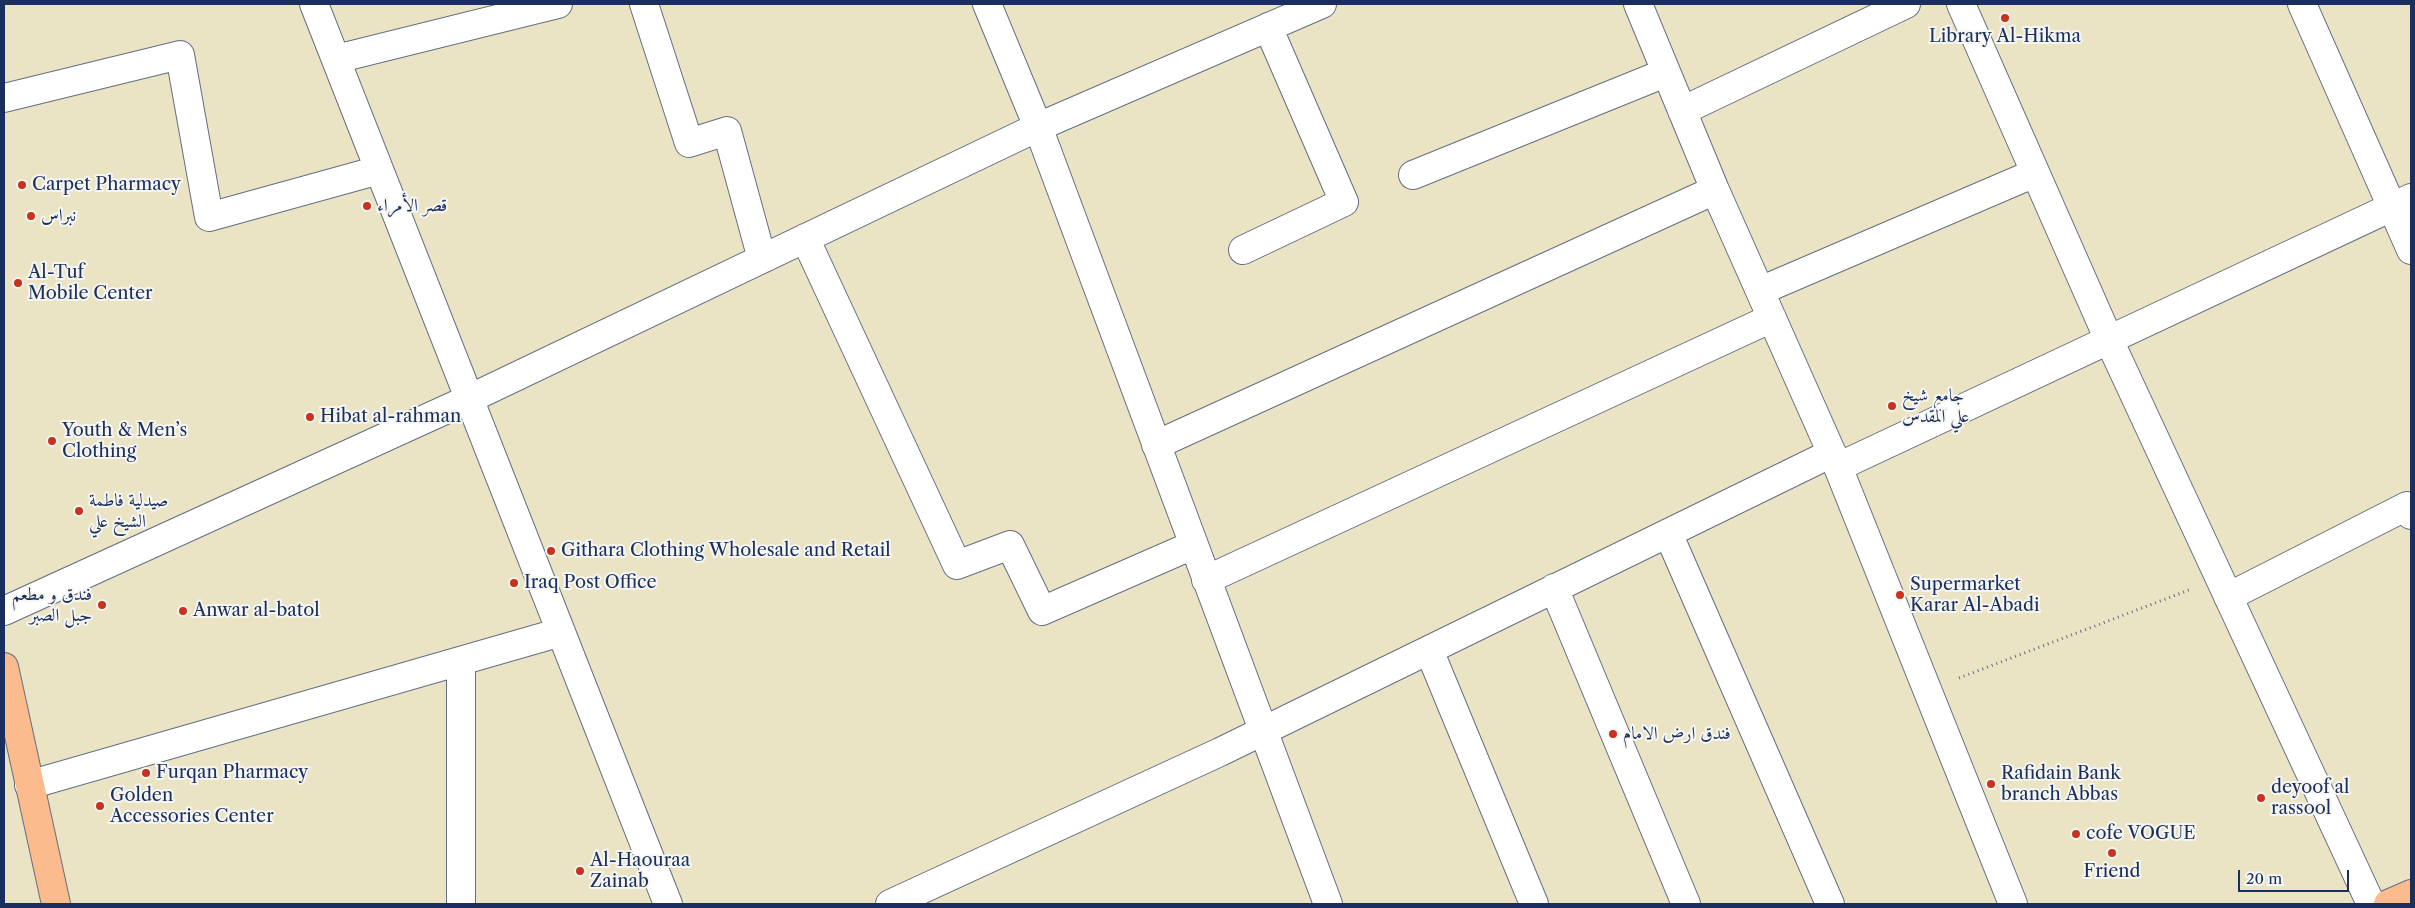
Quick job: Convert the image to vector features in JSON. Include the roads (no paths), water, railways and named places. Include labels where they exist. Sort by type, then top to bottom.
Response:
[{"type":"main road","points":[[4,667],[56,904]]},
{"type":"main road","points":[[2388,904],[2411,894]]},
{"type":"street","points":[[314,4],[668,904]]},
{"type":"street","points":[[336,59],[558,4]]},
{"type":"street","points":[[644,4],[689,143],[727,130],[762,259]]},
{"type":"street","points":[[987,4],[1038,127],[1328,904]]},
{"type":"street","points":[[4,611],[469,399],[1038,127],[1322,4]]},
{"type":"street","points":[[1638,4],[1715,190],[1835,460],[2013,904]]},
{"type":"street","points":[[1682,111],[1906,4]]},
{"type":"street","points":[[1961,4],[2109,340],[2371,904]]},
{"type":"street","points":[[2302,4],[2402,202],[2411,250]]},
{"type":"street","points":[[1243,250],[1344,202],[1268,27]]},
{"type":"street","points":[[4,98],[180,55],[209,217],[380,170]]},
{"type":"street","points":[[1413,175],[1665,73]]},
{"type":"street","points":[[1760,291],[2035,173]]},
{"type":"street","points":[[1156,445],[1715,190]]},
{"type":"street","points":[[890,904],[1263,731],[1668,532],[2109,340],[2402,202]]},
{"type":"street","points":[[806,238],[957,565],[1010,545],[1042,611],[1193,545]]},
{"type":"street","points":[[1206,580],[1772,318]]},
{"type":"street","points":[[2224,588],[2407,506],[2411,514]]},
{"type":"street","points":[[1668,532],[1830,904]]},
{"type":"street","points":[[1554,588],[1686,904]]},
{"type":"street","points":[[29,785],[561,632]]},
{"type":"street","points":[[1429,650],[1534,904]]},
{"type":"street","points":[[461,661],[461,904]]},
{"type":"place","name":"Library Al-Hikma","points":[[2005,18]]},
{"type":"place","name":"Carpet Pharmacy","points":[[22,185]]},
{"type":"place","name":"قصر الأمراء","points":[[367,206]]},
{"type":"place","name":"نبراس","points":[[31,216]]},
{"type":"place","name":"Al-Tuf Mobile Center","points":[[18,283]]},
{"type":"place","name":"جامع شيخ علي المقدس","points":[[1892,406]]},
{"type":"place","name":"Hibat al-rahman","points":[[310,417]]},
{"type":"place","name":"Youth & Men’s Clothing","points":[[52,441]]},
{"type":"place","name":"صيدلية فاطمة الشيخ علي","points":[[79,511]]},
{"type":"place","name":"Githara Clothing Wholesale and Retail","points":[[551,551]]},
{"type":"place","name":"Iraq Post Office","points":[[514,583]]},
{"type":"place","name":"Supermarket Karar Al-Abadi","points":[[1900,595]]},
{"type":"place","name":"فندق و مطعم جبل الصبر","points":[[102,605]]},
{"type":"place","name":"Anwar al-batol","points":[[183,611]]},
{"type":"place","name":"فندق ارض الامام","points":[[1613,734]]},
{"type":"place","name":"Furqan Pharmacy","points":[[146,773]]},
{"type":"place","name":"Rafidain Bank branch Abbas","points":[[1991,784]]},
{"type":"place","name":"deyoof al rassool","points":[[2261,798]]},
{"type":"place","name":"Golden Accessories Center","points":[[100,806]]},
{"type":"place","name":"cofe VOGUE","points":[[2076,834]]},
{"type":"place","name":"Friend","points":[[2112,853]]},
{"type":"place","name":"Al-Haouraa Zainab","points":[[580,871]]}]
